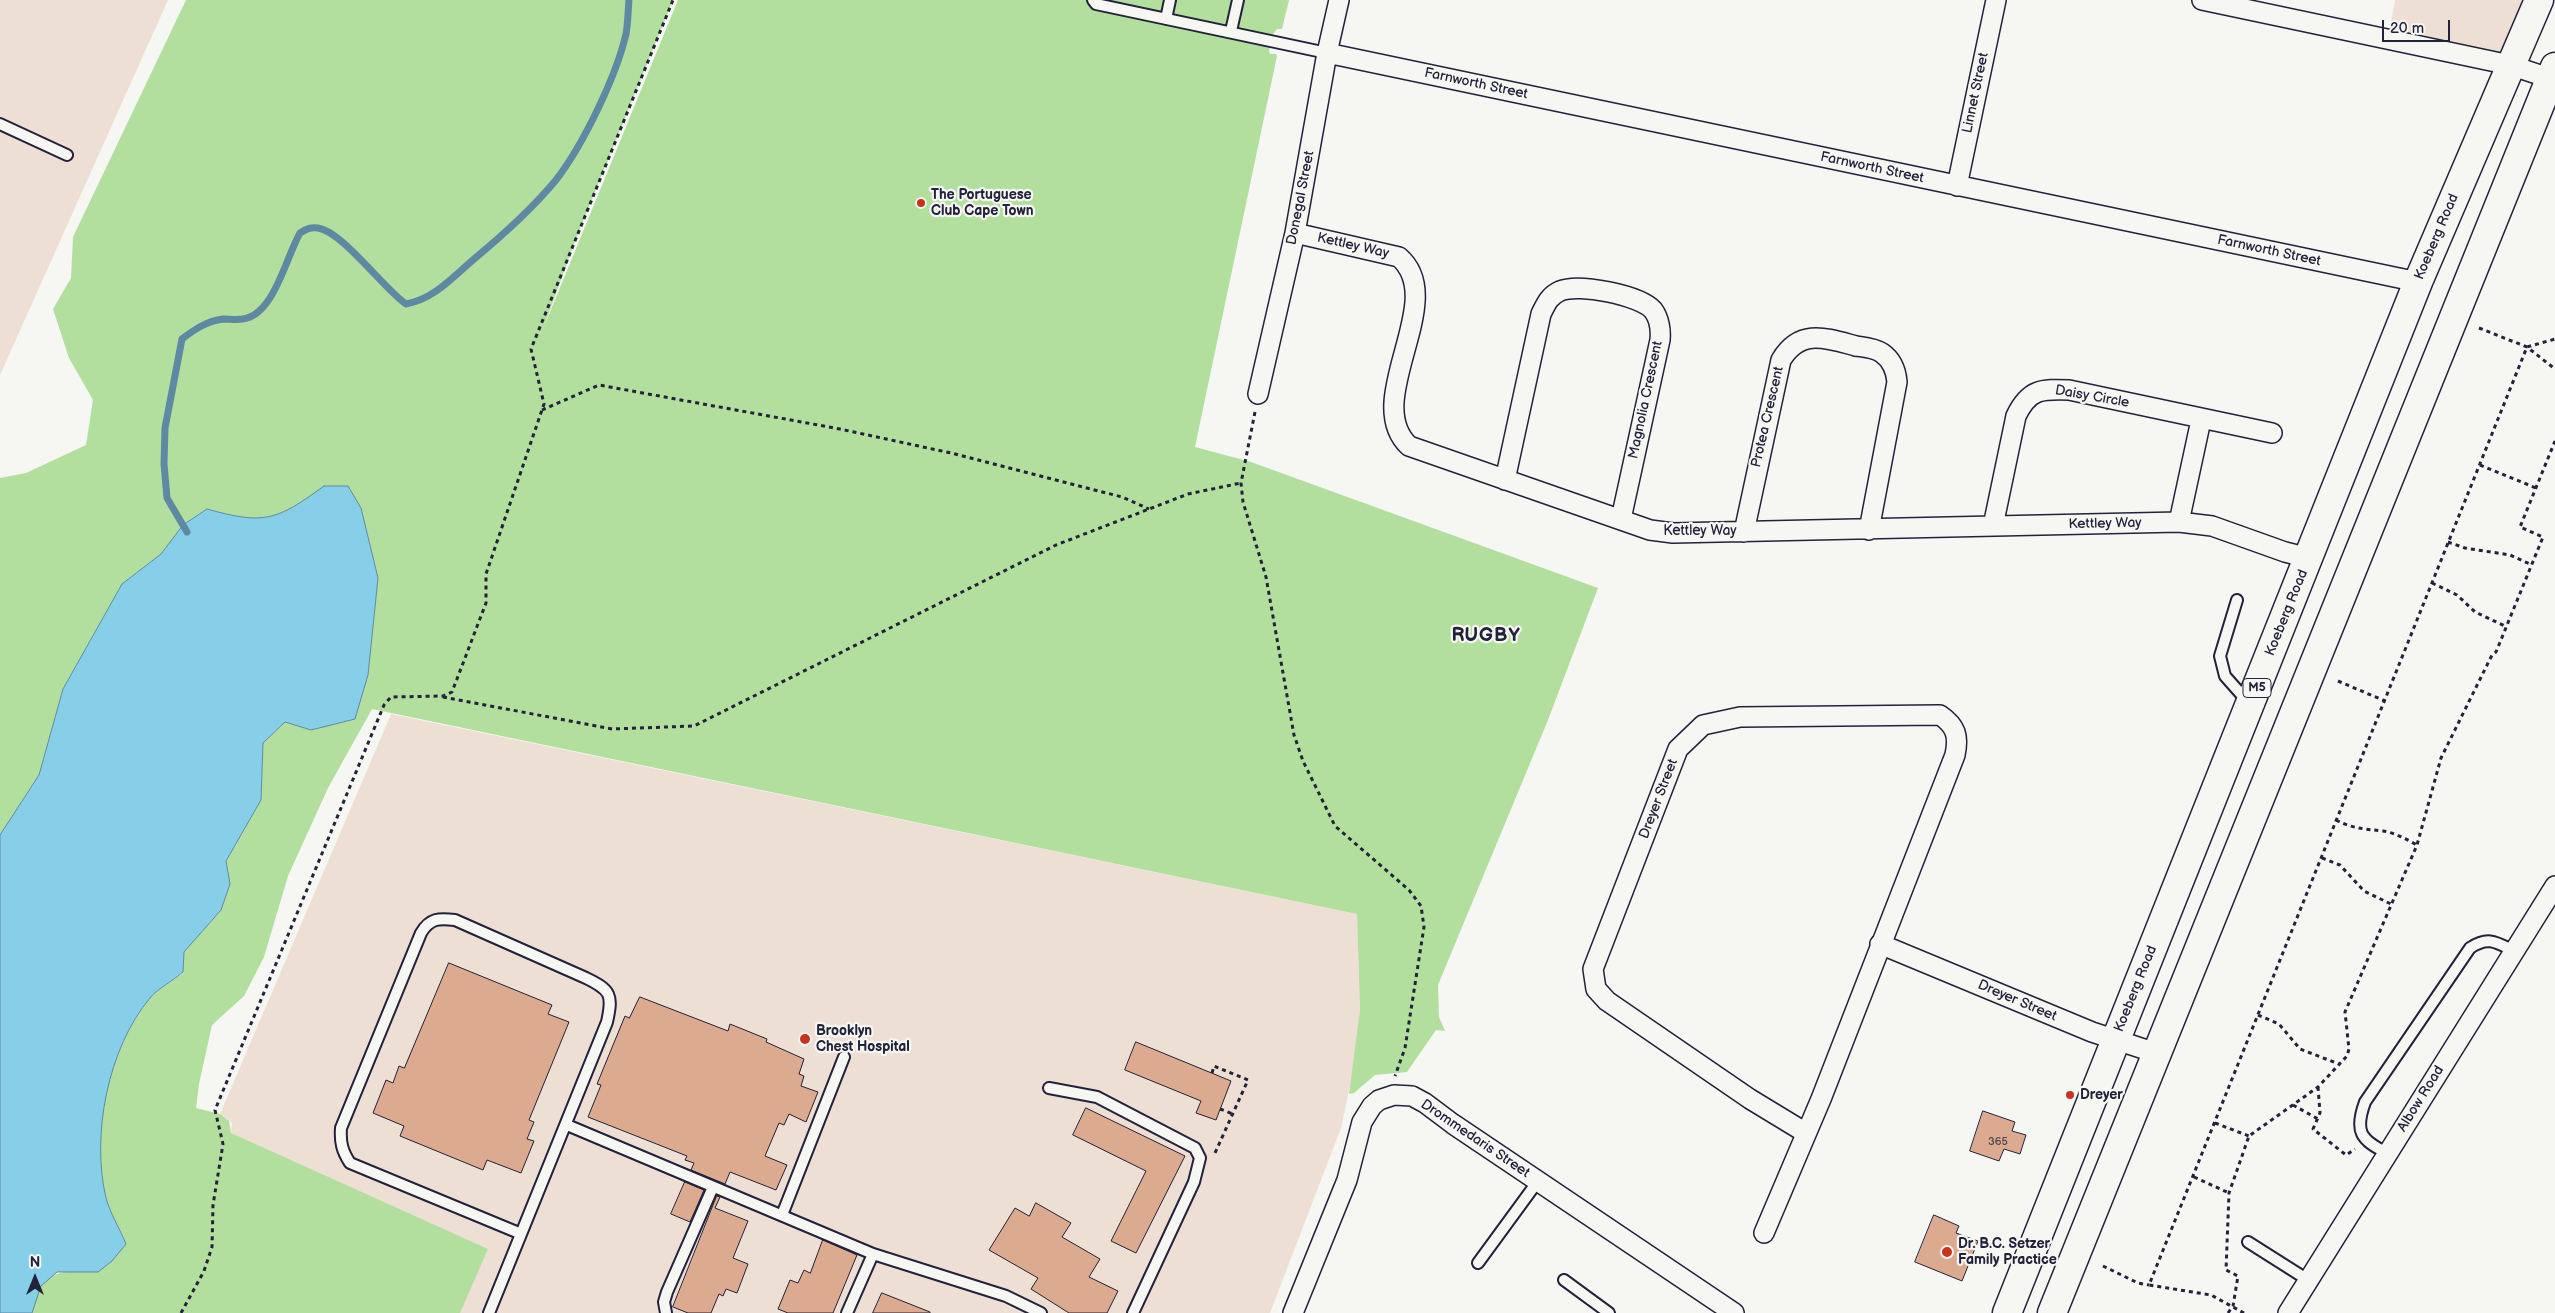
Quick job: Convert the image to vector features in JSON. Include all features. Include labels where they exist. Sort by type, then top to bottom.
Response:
[{"type":"main road","name":"Koeberg Road","points":[[2007,1313],[2418,282],[2539,0]]},
{"type":"main road","points":[[2052,1313],[2553,75]]},
{"type":"street","name":"Donegal Street","points":[[1258,394],[1295,233],[1327,53],[1340,0]]},
{"type":"street","name":"Linnet Street","points":[[1956,186],[1996,0]]},
{"type":"street","points":[[2202,0],[2553,75]]},
{"type":"street","name":"Farnworth Street","points":[[1327,53],[2418,282]]},
{"type":"street","name":"Kettley Way","points":[[1295,233],[1363,246],[1399,257],[1406,263],[1415,282],[1416,296],[1392,407],[1396,428],[1401,438],[1409,446],[1650,530],[1672,534],[2179,522],[2212,526],[2231,531],[2285,552],[2308,558]]},
{"type":"street","name":"Magnolia Crescent","points":[[1505,480],[1541,314],[1547,300],[1558,292],[1580,287],[1632,298],[1645,304],[1654,312],[1661,331],[1620,519]]},
{"type":"street","name":"Protea Crescent","points":[[1744,532],[1780,360],[1786,350],[1796,342],[1822,337],[1881,352],[1893,364],[1896,372],[1897,382],[1868,530]]},
{"type":"street","name":"Daisy Circle","points":[[1993,526],[2016,416],[2024,400],[2034,392],[2049,389],[2069,390],[2202,420],[2272,433]]},
{"type":"street","points":[[2179,522],[2202,420]]},
{"type":"street","name":"Dreyer Street","points":[[1764,1234],[1821,1099],[1955,755],[1957,736],[1951,722],[1940,715],[1740,717],[1703,725],[1678,749],[1593,969],[1596,989],[1607,1001],[1770,1113],[1806,1133]]},
{"type":"street","name":"Albow Road","points":[[2288,1313],[2555,886]]},
{"type":"street","name":"Dreyer Street","points":[[1880,944],[2092,1032],[2116,1038],[2156,1053]]},
{"type":"street","name":"Drommedaris Street","points":[[1387,1097],[1403,1094],[1425,1103],[1734,1313]]},
{"type":"street","points":[[1293,1313],[1347,1180],[1362,1122],[1372,1106],[1387,1097]]},
{"type":"lane","points":[[1092,0],[1096,4],[1231,31],[1327,53]]},
{"type":"lane","points":[[1166,18],[1170,0]]},
{"type":"lane","points":[[1231,31],[1238,0]]},
{"type":"lane","points":[[0,124],[67,155]]},
{"type":"lane","points":[[2238,600],[2220,656],[2221,667],[2225,676],[2250,705]]},
{"type":"lane","points":[[489,1313],[519,1233],[567,1125],[607,1022],[610,996],[604,986],[456,920],[440,918],[428,922],[421,933],[341,1128],[340,1141],[344,1153],[350,1162],[519,1233]]},
{"type":"lane","points":[[2386,1154],[2366,1142],[2361,1130],[2360,1116],[2365,1102],[2470,948],[2481,940],[2495,941],[2514,951]]},
{"type":"lane","points":[[782,1215],[844,1057]]},
{"type":"lane","points":[[1049,1088],[1097,1097],[1195,1148],[1200,1158],[1194,1182],[1134,1313]]},
{"type":"lane","points":[[567,1125],[873,1254],[1006,1296],[1040,1313]]},
{"type":"lane","points":[[1478,1263],[1538,1181]]},
{"type":"lane","points":[[666,1313],[664,1302],[667,1292],[713,1186]]},
{"type":"lane","points":[[2248,1242],[2308,1280]]},
{"type":"lane","points":[[847,1313],[873,1254]]},
{"type":"lane","points":[[1564,1280],[1609,1313]]},
{"type":"path","points":[[443,696],[452,692],[486,603],[486,574],[544,404],[531,349],[673,0]]},
{"type":"path","points":[[2479,328],[2527,347],[2555,369]]},
{"type":"path","points":[[2527,347],[2555,339]]},
{"type":"path","points":[[2150,1284],[2527,347]]},
{"type":"path","points":[[542,410],[599,386],[840,429],[942,451],[1122,497],[1150,509]]},
{"type":"path","points":[[1258,394],[1241,484],[1242,502],[1266,577],[1294,735],[1303,761],[1335,826],[1409,890],[1421,906],[1424,927],[1405,1048],[1387,1097]]},
{"type":"path","points":[[2228,1313],[2233,1306],[2238,1276],[2226,1270],[2229,1192],[2249,1136],[2318,1087],[2347,1056],[2349,1049],[2345,1012],[2393,905],[2417,845],[2441,758],[2488,664],[2496,652],[2543,537],[2520,527],[2555,441]]},
{"type":"path","points":[[2480,466],[2536,488]]},
{"type":"path","points":[[180,1313],[204,1271],[212,1247],[213,1205],[223,1144],[215,1110],[384,705],[391,697],[443,696],[612,730],[694,726],[1056,545],[1188,494],[1241,484]]},
{"type":"path","points":[[2448,542],[2464,548],[2510,555],[2532,565]]},
{"type":"path","points":[[2432,583],[2457,595],[2474,612],[2507,627]]},
{"type":"path","points":[[2338,681],[2385,701]]},
{"type":"path","points":[[2336,820],[2363,830],[2384,831],[2401,836],[2417,845]]},
{"type":"path","points":[[2322,858],[2340,865],[2364,891],[2393,905]]},
{"type":"path","points":[[2258,1015],[2279,1024],[2300,1050],[2339,1064]]},
{"type":"path","points":[[1200,1158],[1217,1153],[1248,1080],[1214,1066],[1212,1074]]},
{"type":"path","points":[[2318,1087],[2320,1113],[2313,1129],[2346,1155]]},
{"type":"path","points":[[2293,1105],[2318,1119]]},
{"type":"path","points":[[1220,1109],[1233,1114]]},
{"type":"path","points":[[2215,1123],[2249,1136]]},
{"type":"path","points":[[2194,1177],[2229,1192]]},
{"type":"path","points":[[2103,1266],[2138,1283],[2211,1295],[2244,1313]]},
{"type":"shaded area","points":[[0,0],[168,0],[0,375]]},
{"type":"shaded area","points":[[2395,0],[2539,0],[2510,65],[2388,40]]},
{"type":"shaded area","name":"Brooklyn Chest Hospital","points":[[391,714],[1357,914],[1360,1010],[1354,1067],[1341,1128],[1270,1313],[460,1313],[231,1132],[232,1123],[220,1114]]},
{"type":"green space","points":[[186,0],[673,0],[577,236],[543,329],[678,0],[1289,0],[1282,29],[1277,29],[1273,34],[1269,51],[1270,54],[1276,54],[1277,56],[1195,447],[1251,462],[1598,588],[1548,720],[1438,985],[1439,1017],[1445,1031],[1436,1030],[1407,1072],[1375,1075],[1354,1093],[1349,1094],[1360,1010],[1357,914],[372,709],[328,788],[288,876],[264,957],[244,996],[212,1025],[199,1084],[196,1108],[220,1114],[229,1121],[231,1133],[488,1249],[460,1313],[32,1313],[34,1299],[45,1281],[63,1273],[98,1272],[126,1244],[106,1198],[100,1147],[106,1093],[113,1066],[135,1018],[153,994],[183,973],[184,952],[221,910],[230,884],[226,861],[261,800],[263,743],[285,722],[311,730],[368,675],[378,578],[361,508],[348,487],[324,487],[302,502],[272,518],[239,518],[207,509],[183,525],[161,554],[122,584],[63,689],[39,775],[0,835],[0,478],[26,473],[86,445],[93,400],[69,358],[53,309],[71,278],[73,237]]},
{"type":"water","points":[[324,486],[348,486],[361,508],[378,578],[368,675],[355,719],[311,730],[285,722],[263,743],[261,800],[226,861],[230,884],[221,910],[184,952],[183,972],[150,998],[135,1018],[123,1041],[107,1093],[102,1120],[101,1147],[102,1173],[106,1198],[126,1244],[112,1261],[98,1272],[57,1272],[41,1286],[32,1313],[0,1313],[0,835],[39,775],[63,689],[122,584],[161,554],[183,525],[207,509],[243,517],[269,517],[293,507]]},
{"type":"building","points":[[449,963],[552,1005],[548,1014],[569,1022],[529,1120],[534,1122],[527,1139],[534,1141],[521,1173],[487,1160],[483,1170],[400,1136],[404,1126],[373,1113],[386,1080],[393,1083],[399,1066],[404,1068]]},
{"type":"building","points":[[640,997],[728,1031],[730,1024],[767,1039],[766,1042],[804,1059],[799,1074],[804,1076],[801,1086],[818,1092],[806,1122],[789,1114],[784,1125],[779,1123],[765,1156],[787,1165],[776,1190],[730,1172],[725,1184],[691,1170],[694,1163],[685,1160],[687,1156],[588,1117],[601,1085],[597,1084],[625,1016],[629,1018]]},
{"type":"building","points":[[1136,1042],[1231,1081],[1216,1120],[1196,1113],[1201,1101],[1125,1070]]},
{"type":"building","points":[[1086,1108],[1185,1156],[1136,1253],[1111,1241],[1146,1171],[1073,1135]]},
{"type":"building","points":[[1983,1111],[2015,1122],[2012,1131],[2026,1135],[2020,1154],[2004,1149],[1999,1161],[1970,1151]]},
{"type":"building","points":[[685,1182],[704,1190],[690,1222],[671,1214]]},
{"type":"building","points":[[717,1196],[720,1197],[715,1208],[748,1221],[733,1258],[748,1264],[737,1293],[726,1289],[723,1296],[719,1294],[711,1313],[688,1313],[673,1307]]},
{"type":"building","points":[[1036,1203],[1071,1223],[1062,1237],[1100,1259],[1089,1277],[1118,1291],[1107,1313],[1069,1313],[1031,1289],[1038,1278],[989,1250],[1015,1208],[1029,1216]]},
{"type":"building","name":"Dr. B.C. Setzer Family Practice","points":[[1934,1215],[1959,1226],[1956,1233],[1978,1241],[1962,1281],[1915,1262]]},
{"type":"building","points":[[823,1240],[857,1255],[833,1313],[788,1313],[778,1309],[790,1280],[798,1283],[804,1270],[810,1273]]},
{"type":"building","points":[[882,1293],[930,1312],[930,1313],[873,1313]]},
{"type":"waterway","points":[[187,532],[167,498],[164,464],[165,428],[182,339],[196,329],[217,320],[243,319],[254,315],[263,307],[278,284],[300,233],[310,228],[318,228],[339,239],[406,304],[425,297],[443,286],[496,241],[527,211],[547,191],[566,165],[587,130],[615,70],[626,34],[629,0]]},
{"type":"place","name":"The Portuguese Club Cape Town","points":[[921,203]]},
{"type":"place","name":"Brooklyn Chest Hospital","points":[[805,1039]]},
{"type":"place","name":"Dreyer","points":[[2070,1095]]},
{"type":"place","name":"Dr. B.C. Setzer Family Practice","points":[[1947,1252]]},
{"type":"district","name":"RUGBY","points":[[1486,636]]}]
